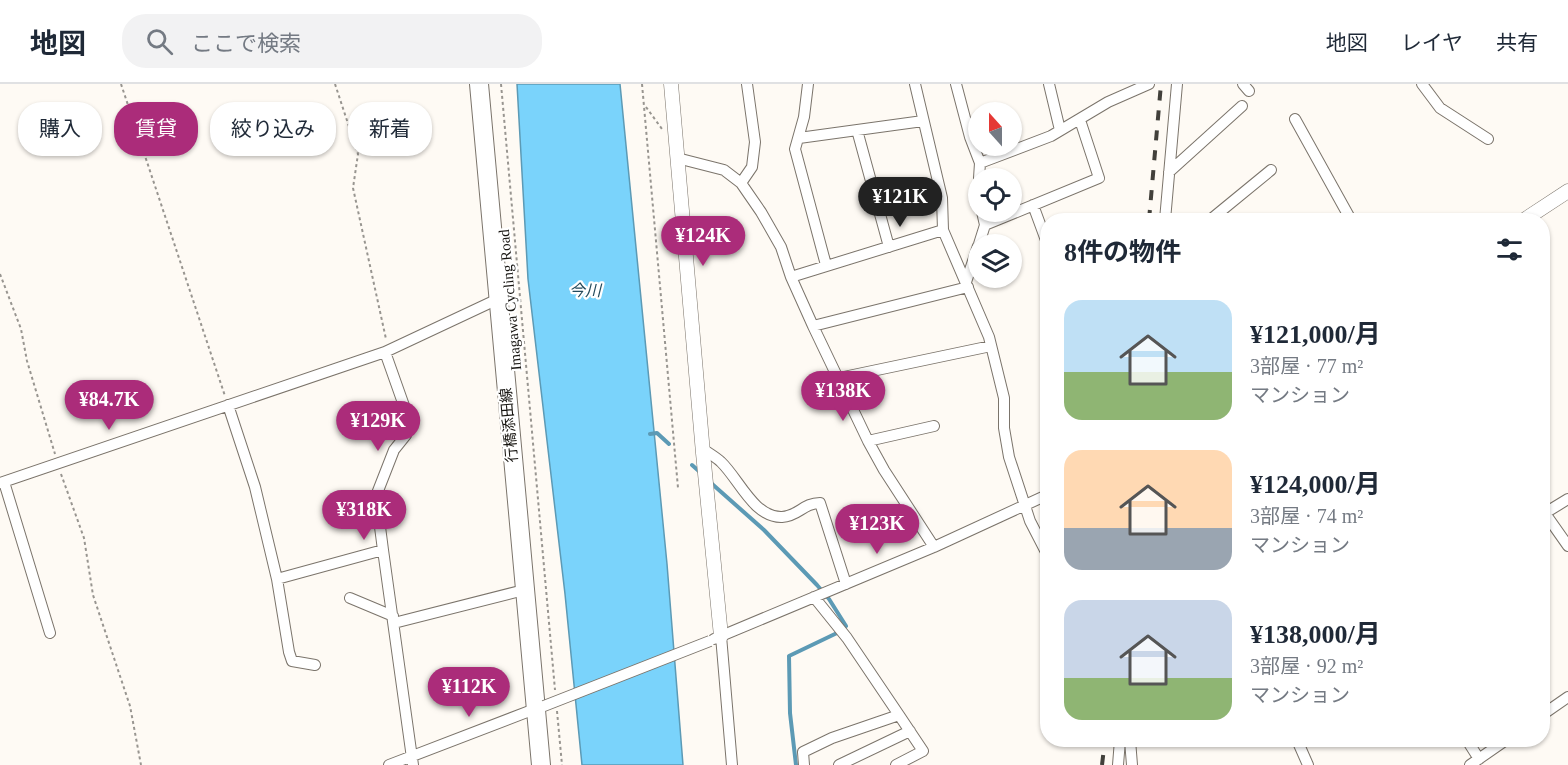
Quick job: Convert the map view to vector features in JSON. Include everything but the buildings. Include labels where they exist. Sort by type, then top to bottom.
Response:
[{"type":"main road","name":"行橋添田線","points":[[479,84],[524,590],[540,707],[541,765]]},
{"type":"street","points":[[671,84],[703,451],[716,638],[732,765]]},
{"type":"street","points":[[741,183],[752,167],[754,142],[747,84]]},
{"type":"street","points":[[808,84],[807,100],[795,149],[826,265]]},
{"type":"street","points":[[915,84],[942,198],[943,230],[991,346],[1004,398],[1005,441],[1024,505],[1040,540]]},
{"type":"street","points":[[957,84],[980,168]]},
{"type":"street","points":[[1049,84],[1060,130]]},
{"type":"street","points":[[980,163],[1051,136],[1108,102],[1149,84]]},
{"type":"street","points":[[1166,213],[1177,84]]},
{"type":"street","points":[[1425,85],[1440,108],[1488,139]]},
{"type":"street","points":[[1169,172],[1242,106]]},
{"type":"street","points":[[1295,119],[1347,213]]},
{"type":"street","points":[[985,225],[1099,178],[1080,120]]},
{"type":"street","points":[[799,138],[923,121]]},
{"type":"street","points":[[857,130],[889,246]]},
{"type":"street","points":[[677,158],[724,170],[741,183],[777,238],[791,277],[868,441],[934,547]]},
{"type":"street","points":[[1219,213],[1271,170]]},
{"type":"street","points":[[1535,213],[1568,191]]},
{"type":"street","points":[[1034,205],[1040,232]]},
{"type":"street","points":[[982,234],[984,222]]},
{"type":"street","points":[[791,277],[943,230]]},
{"type":"street","points":[[813,326],[967,284]]},
{"type":"street","points":[[50,633],[2,483],[387,351],[498,299]]},
{"type":"street","points":[[839,378],[991,346]]},
{"type":"street","points":[[387,351],[408,417],[406,435],[394,450],[376,496],[413,760]]},
{"type":"street","points":[[228,405],[255,487],[278,579],[292,661],[315,664]]},
{"type":"street","points":[[868,441],[934,426]]},
{"type":"street","points":[[703,451],[721,462],[758,507],[771,516],[784,517],[796,514],[810,503],[820,502],[846,584]]},
{"type":"street","points":[[389,765],[413,760],[716,638],[934,547],[1040,498]]},
{"type":"street","points":[[1550,508],[1568,499]]},
{"type":"street","points":[[1550,520],[1568,546]]},
{"type":"street","points":[[278,579],[383,550]]},
{"type":"street","points":[[350,598],[394,620],[524,590]]},
{"type":"street","points":[[815,597],[847,638],[923,751],[896,765]]},
{"type":"street","points":[[1550,709],[1568,697]]},
{"type":"street","points":[[804,765],[803,752],[832,738],[899,715]]},
{"type":"street","points":[[839,765],[910,731]]},
{"type":"street","points":[[1118,765],[1119,747]]},
{"type":"street","points":[[1131,747],[1132,765]]},
{"type":"street","points":[[1300,747],[1308,765]]},
{"type":"street","points":[[1469,747],[1474,762],[1496,747]]},
{"type":"path","points":[[121,84],[228,405]]},
{"type":"path","points":[[335,84],[358,154],[354,189],[387,351]]},
{"type":"path","name":"Imagawa Cycling Road","points":[[501,84],[555,698]]},
{"type":"path","points":[[642,84],[678,488]]},
{"type":"path","points":[[644,105],[671,142],[676,144]]},
{"type":"path","points":[[0,274],[21,329],[27,361],[58,464],[84,538],[93,595],[130,706],[141,765]]},
{"type":"path","points":[[556,709],[562,765]]},
{"type":"water","name":"今川","points":[[517,84],[620,84],[667,564],[683,765],[582,765],[565,594],[528,279]]},
{"type":"waterway","points":[[650,434],[657,433],[669,444]]},
{"type":"waterway","points":[[692,465],[701,473]]},
{"type":"waterway","points":[[711,483],[764,530],[817,585],[846,626]]},
{"type":"waterway","points":[[796,765],[790,713],[789,656],[837,633]]},
{"type":"railway","points":[[1150,213],[1161,84]]},
{"type":"railway","points":[[1102,765],[1104,747]]}]
